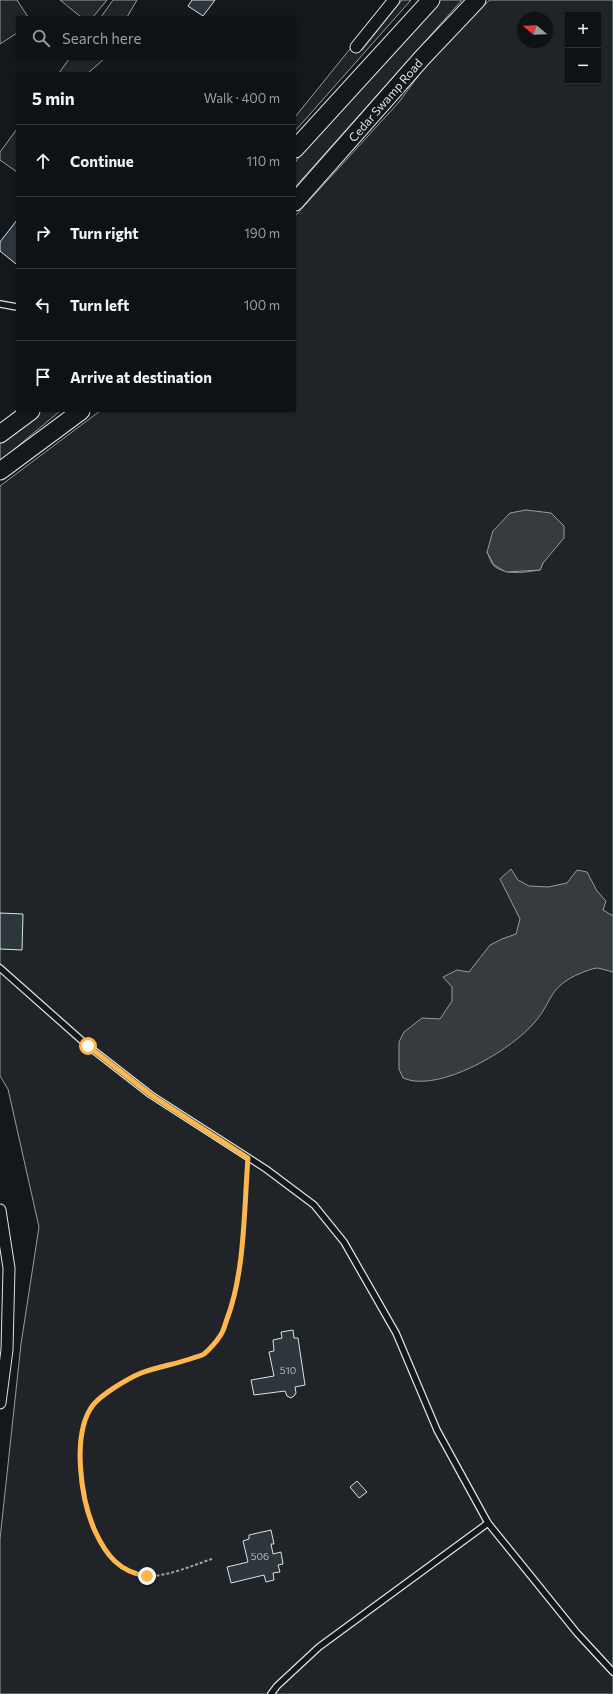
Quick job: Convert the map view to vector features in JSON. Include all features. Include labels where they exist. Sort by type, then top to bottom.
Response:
[{"type":"main road","points":[[296,148],[432,0]]},
{"type":"main road","name":"Cedar Swamp Road","points":[[296,201],[422,58],[477,0]]},
{"type":"main road","points":[[0,434],[30,412]]},
{"type":"main road","points":[[0,471],[80,412]]},
{"type":"street","points":[[356,47],[394,0]]},
{"type":"street","points":[[0,1210],[9,1268],[7,1350],[0,1403]]},
{"type":"lane","points":[[0,304],[16,306]]},
{"type":"lane","points":[[0,968],[88,1046],[151,1095],[248,1158],[314,1205],[344,1242],[396,1332],[437,1430],[488,1522],[577,1633],[613,1672]]},
{"type":"lane","points":[[271,1694],[277,1686],[319,1647],[488,1522]]},
{"type":"path","points":[[212,1559],[167,1574],[147,1576],[134,1574],[120,1567],[106,1550],[94,1530],[83,1490],[79,1449],[83,1427],[93,1405],[119,1384],[141,1373],[204,1354],[221,1335],[230,1312],[241,1256],[248,1158]]},
{"type":"shaded area","points":[[0,0],[17,0],[27,16],[16,16],[16,34],[0,44]]},
{"type":"shaded area","points":[[60,0],[107,0],[94,16],[80,16]]},
{"type":"shaded area","points":[[113,0],[137,0],[128,16],[102,16]]},
{"type":"shaded area","points":[[402,0],[411,0],[296,130],[296,116],[354,44],[362,50]]},
{"type":"shaded area","points":[[440,0],[462,0],[296,186],[296,161]]},
{"type":"shaded area","points":[[490,0],[613,0],[613,1694],[0,1694],[0,1539],[21,1344],[39,1227],[8,1089],[0,1076],[0,486],[99,412],[296,412],[296,215],[399,102],[430,60],[478,10]],"holes":[[[487,552],[543,563],[540,570],[510,572],[494,566]]]},
{"type":"shaded area","points":[[68,60],[103,60],[89,72],[60,72]]},
{"type":"shaded area","points":[[16,130],[16,171],[0,160],[0,152]]},
{"type":"shaded area","points":[[39,412],[59,412],[0,461],[0,441]]},
{"type":"shaded area","points":[[526,510],[551,513],[564,526],[564,538],[543,563],[540,570],[506,572],[494,565],[487,552],[493,531],[510,513]]},
{"type":"shaded area","points":[[511,869],[518,880],[529,886],[548,887],[567,883],[577,870],[587,872],[597,891],[606,901],[603,910],[613,916],[613,972],[594,968],[570,978],[557,989],[541,1014],[525,1032],[512,1043],[480,1063],[463,1071],[430,1081],[414,1081],[403,1078],[399,1069],[399,1042],[404,1032],[422,1018],[440,1019],[452,1001],[452,987],[443,977],[457,970],[469,972],[490,945],[516,934],[520,919],[500,879]]},
{"type":"building","points":[[192,0],[215,0],[203,16],[188,6]]},
{"type":"building","points":[[16,221],[16,264],[0,251],[0,242]]},
{"type":"building","points":[[0,913],[23,914],[22,950],[0,949]]},
{"type":"building","points":[[293,1330],[294,1338],[298,1338],[305,1385],[295,1387],[296,1393],[291,1398],[287,1396],[285,1391],[254,1395],[251,1380],[274,1376],[269,1352],[274,1351],[273,1340],[282,1338],[281,1332]]},
{"type":"building","points":[[357,1481],[367,1492],[359,1498],[350,1487]]},
{"type":"building","points":[[271,1530],[274,1544],[271,1544],[273,1554],[281,1552],[283,1564],[278,1565],[280,1572],[273,1573],[274,1580],[266,1582],[264,1575],[231,1583],[227,1567],[248,1562],[243,1541],[249,1539],[249,1535]]},
{"type":"route","points":[[88,1046],[151,1095],[248,1158],[241,1256],[230,1312],[221,1335],[204,1354],[141,1373],[119,1384],[93,1405],[83,1427],[79,1449],[83,1490],[94,1530],[106,1550],[120,1567],[134,1574],[147,1576]]}]
